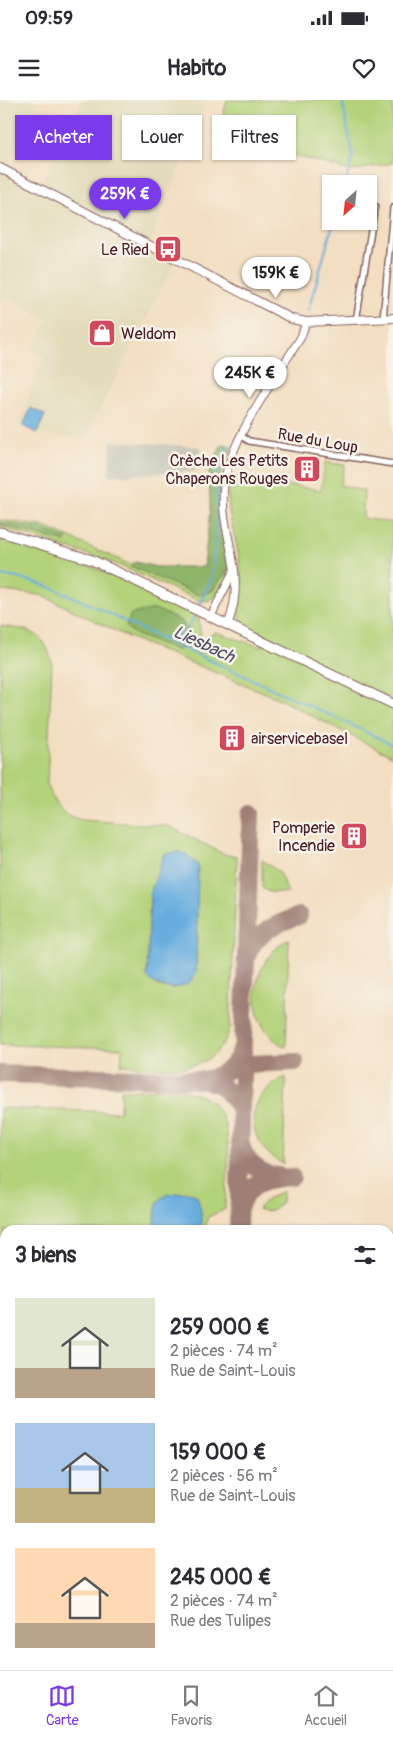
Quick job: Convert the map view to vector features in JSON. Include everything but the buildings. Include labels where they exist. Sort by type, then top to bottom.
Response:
[{"type":"main road","points":[[0,168],[279,314],[306,322],[393,318]]},
{"type":"main road","points":[[0,532],[92,560],[393,704]]},
{"type":"street","points":[[383,319],[393,208]]},
{"type":"street","points":[[356,321],[371,230]]},
{"type":"street","points":[[228,624],[237,585],[234,570],[235,561],[223,503],[226,472],[241,436],[301,337],[306,322]]},
{"type":"street","name":"Rue du Loup","points":[[241,436],[249,440],[393,464]]},
{"type":"street","points":[[207,614],[234,570]]},
{"type":"shaded area","points":[[0,100],[38,100],[31,115],[15,115],[15,150],[8,165],[42,182],[53,160],[112,160],[112,115],[75,115],[82,100],[194,100],[204,107],[201,115],[122,115],[122,160],[183,160],[149,245],[174,264],[85,438],[39,435],[18,426],[44,358],[32,350],[48,320],[4,296],[0,303]]},
{"type":"shaded area","points":[[111,441],[201,447],[196,471],[109,476]]},
{"type":"green space","points":[[227,100],[393,100],[393,163],[352,171],[296,156],[296,115],[223,115]]},
{"type":"green space","points":[[224,444],[232,447],[220,476],[220,503],[229,556],[229,568],[212,591],[199,595],[130,566],[135,562],[156,567],[204,567],[210,509],[209,472],[221,446]]},
{"type":"green space","points":[[325,462],[345,465],[340,485],[364,491],[363,518],[393,523],[393,757],[275,697],[128,637],[41,595],[0,591],[0,537],[52,551],[102,571],[199,618],[201,642],[205,644],[210,635],[216,632],[261,647],[266,636],[246,625],[241,619],[238,609],[240,573],[228,502],[230,477],[321,490]]},
{"type":"green space","points":[[0,520],[43,526],[199,595],[212,591],[229,568],[228,574],[224,586],[217,595],[207,601],[200,601],[109,561],[0,527]]},
{"type":"green space","points":[[0,523],[43,529],[66,539],[66,542],[0,525]]},
{"type":"green space","points":[[155,609],[181,621],[194,637],[190,647],[177,650],[136,635],[126,627],[131,614]]},
{"type":"green space","points":[[0,626],[20,629],[34,634],[45,644],[49,652],[52,663],[47,785],[56,803],[64,812],[83,820],[168,826],[226,855],[237,856],[230,1029],[222,1045],[212,1056],[199,1063],[185,1067],[170,1068],[121,1065],[122,1048],[0,1045]]},
{"type":"green space","points":[[262,860],[279,872],[288,893],[269,892],[262,888]]},
{"type":"green space","points":[[289,939],[286,1047],[272,1037],[262,1024],[257,1009],[256,993],[258,977],[265,962],[275,949]]},
{"type":"green space","points":[[286,1077],[283,1164],[270,1155],[261,1144],[255,1132],[253,1119],[256,1107],[262,1096],[272,1085]]},
{"type":"green space","points":[[121,1090],[186,1091],[209,1100],[219,1112],[225,1126],[228,1142],[225,1209],[208,1217],[206,1225],[0,1225],[0,1108],[120,1111]]},
{"type":"green space","points":[[283,1191],[282,1202],[277,1207],[268,1211],[258,1209],[267,1199]]},
{"type":"water","points":[[31,408],[45,415],[37,433],[23,426]]},
{"type":"water","points":[[179,852],[186,854],[198,865],[196,972],[192,979],[181,987],[166,988],[159,986],[147,977],[150,894],[164,854]]},
{"type":"water","points":[[189,1192],[197,1196],[201,1211],[201,1225],[155,1225],[157,1204],[164,1196]]},
{"type":"waterway","points":[[342,100],[353,156],[348,175]]},
{"type":"waterway","points":[[308,311],[331,230]]},
{"type":"waterway","points":[[199,607],[212,577],[217,522],[217,471],[228,445]]},
{"type":"waterway","name":"Liesbach","points":[[0,575],[38,583],[74,597],[393,745]]},
{"type":"waterway","points":[[163,639],[185,633],[196,614]]},
{"type":"taxiway","points":[[204,1080],[219,1075],[230,1068],[238,1057],[243,1043],[251,813]]},
{"type":"taxiway","points":[[247,956],[256,941],[268,930],[275,925],[299,916]]},
{"type":"taxiway","points":[[241,1110],[243,1049]]},
{"type":"taxiway","points":[[232,1069],[249,1064],[295,1062]]},
{"type":"taxiway","points":[[0,1074],[204,1080],[220,1085],[239,1107],[241,1118],[238,1225]]},
{"type":"taxiway","points":[[241,1144],[243,1151],[254,1166],[266,1173],[279,1176]]},
{"type":"taxiway","points":[[239,1208],[243,1199],[253,1187],[267,1180],[292,1177]]},
{"type":"place","name":"Le Ried","points":[[168,249]]},
{"type":"place","name":"Weldom","points":[[102,333]]},
{"type":"place","name":"Crèche Les Petits Chaperons Rouges","points":[[307,469]]},
{"type":"place","name":"airservicebasel","points":[[232,738]]},
{"type":"place","name":"Pomperie Incendie","points":[[354,836]]}]
